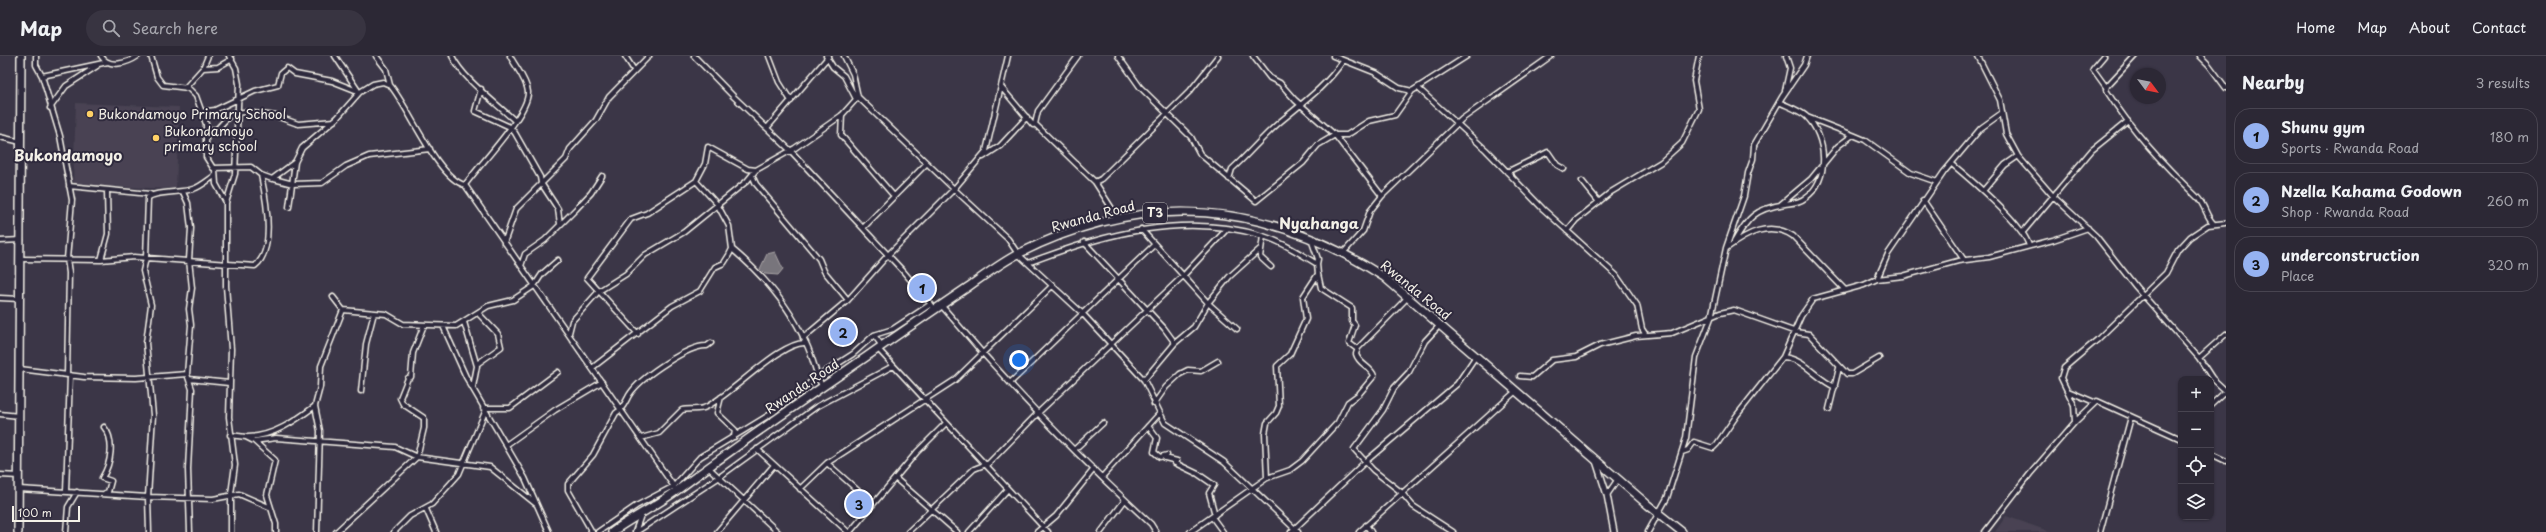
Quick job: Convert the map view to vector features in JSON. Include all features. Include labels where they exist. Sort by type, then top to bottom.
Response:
[{"type":"main road","points":[[18,532],[21,259],[21,56]]},
{"type":"main road","name":"Rwanda Road","points":[[612,532],[880,347],[935,306],[1018,254],[1074,231],[1119,219],[1150,214],[1211,212],[1255,219],[1310,237],[1344,252],[1384,277],[1618,479],[1682,532]]},
{"type":"street","points":[[36,56],[36,65],[42,76],[50,108],[60,136],[72,203],[67,259],[69,273],[66,492]]},
{"type":"street","points":[[101,56],[108,62]]},
{"type":"street","points":[[42,76],[108,62],[121,64],[138,56]]},
{"type":"street","points":[[151,56],[157,77],[163,85],[185,88],[196,96],[206,130],[206,157],[215,170],[214,176],[226,203]]},
{"type":"street","points":[[185,88],[203,68],[208,56]]},
{"type":"street","points":[[335,56],[360,92]]},
{"type":"street","points":[[376,56],[386,69],[390,85],[430,149],[452,180],[465,185],[676,488]]},
{"type":"street","points":[[452,56],[465,77],[481,89],[515,121]]},
{"type":"street","points":[[465,185],[515,121],[528,93],[510,56]]},
{"type":"street","points":[[625,56],[634,70]]},
{"type":"street","points":[[504,243],[513,213],[566,158],[570,149],[596,120],[609,97],[649,56]]},
{"type":"street","points":[[694,56],[790,150],[935,306],[1094,469],[1151,524],[1156,532]]},
{"type":"street","points":[[769,56],[779,82],[791,101]]},
{"type":"street","points":[[844,56],[854,79],[857,98]]},
{"type":"street","points":[[983,157],[988,147],[1008,56]]},
{"type":"street","points":[[1035,124],[1038,111],[1078,56]]},
{"type":"street","points":[[1118,56],[1140,86],[1191,137],[1200,154],[1253,200],[1260,200],[1303,163],[1318,145],[1335,136],[1341,137],[1369,121],[1395,115],[1412,91],[1467,56]]},
{"type":"street","points":[[1095,182],[1101,179],[1190,91],[1218,56]]},
{"type":"street","points":[[1253,56],[1270,78],[1280,83],[1287,92],[1335,136],[1382,196]]},
{"type":"street","points":[[1333,56],[1376,73],[1399,88],[1412,91]]},
{"type":"street","points":[[1457,61],[1461,56]]},
{"type":"street","points":[[1344,252],[1363,231],[1370,212],[1382,196],[1476,106],[1551,56]]},
{"type":"street","points":[[1567,231],[1620,185],[1661,162],[1682,143],[1699,108],[1694,81],[1699,56]]},
{"type":"street","points":[[1785,92],[1786,76],[1790,68],[1786,56]]},
{"type":"street","points":[[1651,531],[1667,498],[1682,452],[1689,420],[1696,357],[1711,318],[1726,248],[1744,196],[1749,169],[1753,159],[1754,145],[1785,92],[1804,65],[1807,56]]},
{"type":"street","points":[[1979,56],[2000,100],[2009,143],[2018,156],[2053,196],[2088,228],[2142,294],[2199,358],[2212,378],[2226,391],[2214,402]]},
{"type":"street","points":[[2104,56],[2093,69],[2143,142],[2200,201],[2213,223]]},
{"type":"street","points":[[2106,87],[2135,56]]},
{"type":"street","points":[[2200,56],[2209,65],[2226,88]]},
{"type":"street","points":[[767,128],[827,57],[844,76],[857,98],[1008,239],[1018,254],[1083,314],[1144,380],[1154,404],[1165,423],[1214,453],[1254,488],[1295,531],[1365,462],[1457,384],[1476,356]]},
{"type":"street","points":[[203,68],[218,67],[230,58],[239,79],[234,179],[226,203],[226,286],[231,350],[230,434],[235,465],[231,494],[231,532]]},
{"type":"street","points":[[1229,179],[1232,169],[1281,121],[1302,105],[1333,76],[1343,61]]},
{"type":"street","points":[[50,108],[66,86],[99,64]]},
{"type":"street","points":[[201,112],[215,110],[239,100],[255,91],[278,85],[281,72],[287,68],[295,74],[332,81],[360,92]]},
{"type":"street","points":[[289,207],[295,162],[302,148],[334,121],[360,92],[373,84],[384,82],[390,85]]},
{"type":"street","points":[[1001,87],[1033,125],[1035,124],[1095,182],[1119,219]]},
{"type":"street","points":[[1418,88],[1567,231],[1597,256],[1623,283],[1637,305],[1642,329],[1646,335]]},
{"type":"street","points":[[481,89],[475,111],[510,127],[531,159],[540,177],[541,183],[558,209],[560,224]]},
{"type":"street","points":[[569,333],[572,321],[598,291],[626,274],[642,257],[684,232],[756,170],[790,150],[842,115],[857,98]]},
{"type":"street","points":[[1779,102],[1806,116],[1865,140],[1911,173],[1937,182]]},
{"type":"street","points":[[206,130],[217,129],[232,113],[250,112],[276,116],[298,124],[334,121]]},
{"type":"street","points":[[1877,279],[1883,262],[1923,200],[1981,128],[2002,113]]},
{"type":"street","points":[[842,115],[842,135],[893,196]]},
{"type":"street","points":[[1734,242],[1752,215],[1764,208],[1798,202],[1815,189],[1824,155],[1822,146],[1806,116]]},
{"type":"street","points":[[803,338],[848,300],[888,255],[954,189],[983,157],[1000,146],[1027,117]]},
{"type":"street","points":[[2023,232],[2092,150],[2128,121]]},
{"type":"street","points":[[1780,205],[1822,167],[1838,146],[1853,135]]},
{"type":"street","points":[[0,137],[21,142]]},
{"type":"street","points":[[638,334],[587,278],[631,219],[648,213],[696,181],[705,164],[708,147],[748,169],[756,170]]},
{"type":"street","points":[[215,170],[251,167],[261,175],[293,184],[322,183],[346,166],[375,155],[422,152],[430,149]]},
{"type":"street","points":[[1507,172],[1529,160],[1537,159],[1548,152],[1557,165],[1564,170]]},
{"type":"street","points":[[1983,191],[2005,165],[2018,156]]},
{"type":"street","points":[[274,179],[277,174],[295,162]]},
{"type":"street","points":[[863,228],[926,164]]},
{"type":"street","points":[[1952,164],[1983,191],[2023,232],[2029,246]]},
{"type":"street","points":[[21,259],[101,260],[146,258],[255,266],[266,249],[267,211],[261,175]]},
{"type":"street","points":[[752,175],[756,184],[820,258],[824,270],[848,300]]},
{"type":"street","points":[[68,186],[107,191],[136,191],[150,194],[183,192],[198,187],[214,176]]},
{"type":"street","points":[[521,266],[525,254],[544,240],[591,193],[602,176]]},
{"type":"street","points":[[1582,180],[1599,202]]},
{"type":"street","points":[[592,368],[638,334],[672,306],[700,291],[715,267],[724,262],[732,249],[730,229],[717,204],[696,181]]},
{"type":"street","points":[[101,260],[108,234],[107,191]]},
{"type":"street","points":[[183,192],[188,203],[190,218],[189,260],[192,284],[189,309],[191,325],[186,374],[192,389],[188,469],[190,532]]},
{"type":"street","points":[[149,532],[148,497],[153,415],[146,334],[151,305],[143,271],[146,258],[148,200],[150,194]]},
{"type":"street","points":[[1923,200],[1964,260]]},
{"type":"street","points":[[2075,422],[2076,411],[2061,376],[2064,368],[2105,333],[2142,294],[2166,273],[2178,250],[2190,237],[2213,223],[2226,223]]},
{"type":"street","points":[[1028,263],[1084,242],[1141,229],[1178,226],[1227,229],[1263,236],[1317,264]]},
{"type":"street","points":[[1682,452],[1688,450],[1694,442],[1708,448],[1713,448],[1717,444],[1737,415],[1783,357],[1796,332],[1801,316],[1810,301],[1877,279],[1903,276],[1964,260],[1982,258],[2029,246],[2088,228]]},
{"type":"street","points":[[1141,229],[1208,303],[1237,328]]},
{"type":"street","points":[[908,532],[931,508],[978,466],[989,463],[1039,412],[1183,276],[1227,229]]},
{"type":"street","points":[[1726,248],[1754,231],[1784,231],[1793,236],[1845,290]]},
{"type":"street","points":[[1263,236],[1260,250],[1261,259],[1271,267]]},
{"type":"street","points":[[1310,237],[1318,255],[1317,264],[1321,288],[1352,308],[1352,321],[1355,325],[1349,343],[1357,349]]},
{"type":"street","points":[[0,241],[21,240]]},
{"type":"street","points":[[1084,242],[1147,310],[1175,343]]},
{"type":"street","points":[[1010,384],[1062,332],[1083,314],[1154,245]]},
{"type":"street","points":[[732,249],[773,289],[785,304],[806,343],[817,377],[822,386]]},
{"type":"street","points":[[1144,380],[1175,343],[1194,327],[1208,303],[1233,272],[1260,250]]},
{"type":"street","points":[[333,297],[343,310],[386,314],[403,324],[456,326],[488,306],[513,300],[534,286],[542,274],[558,260]]},
{"type":"street","points":[[1268,478],[1265,434],[1267,423],[1276,414],[1279,406],[1277,366],[1290,354],[1303,326],[1307,316],[1303,303],[1304,293],[1318,274]]},
{"type":"street","points":[[800,489],[827,463],[955,380],[1053,285]]},
{"type":"street","points":[[1190,532],[1268,478],[1290,470],[1302,461],[1338,422],[1348,402],[1359,394],[1372,379],[1372,371],[1362,365],[1356,357],[1357,349],[1409,297]]},
{"type":"street","points":[[0,298],[20,299]]},
{"type":"street","points":[[598,532],[636,506],[676,488],[695,461],[774,412],[817,377],[853,354],[874,335],[893,329],[935,306]]},
{"type":"street","points":[[317,532],[320,441],[315,406],[320,387],[321,366],[343,310]]},
{"type":"street","points":[[1520,376],[1534,376],[1554,359],[1570,359],[1600,345],[1646,335],[1672,333],[1711,318],[1724,311],[1734,310],[1796,332],[1812,336],[1839,368],[1850,375],[1879,358]]},
{"type":"street","points":[[361,391],[366,344],[374,313]]},
{"type":"street","points":[[477,364],[501,347],[497,331],[478,313]]},
{"type":"street","points":[[464,322],[477,364],[472,387]]},
{"type":"street","points":[[336,532],[417,457],[424,428],[424,418],[403,404],[400,398],[408,378],[411,377],[413,353],[424,324]]},
{"type":"street","points":[[1440,325],[1425,341],[1409,372],[1394,388],[1383,410],[1354,449],[1365,462],[1401,492],[1413,506],[1453,532]]},
{"type":"street","points":[[443,326],[463,371],[484,410],[525,478],[549,532]]},
{"type":"street","points":[[2199,358],[2226,334]]},
{"type":"street","points":[[874,335],[893,366],[1048,532]]},
{"type":"street","points":[[592,532],[567,486],[578,470],[593,455],[616,413],[622,409],[634,388],[680,356],[700,346],[707,346],[711,343]]},
{"type":"street","points":[[641,438],[660,432],[679,411],[705,408],[742,384],[782,351],[797,343],[806,343]]},
{"type":"street","points":[[1783,357],[1801,363],[1823,381],[1835,387]]},
{"type":"street","points":[[1154,404],[1166,386],[1180,374],[1188,370],[1201,371],[1218,361]]},
{"type":"street","points":[[636,532],[718,478],[757,448],[829,399],[893,366]]},
{"type":"street","points":[[1829,409],[1839,368]]},
{"type":"street","points":[[20,369],[68,375],[149,377],[186,374]]},
{"type":"street","points":[[484,410],[510,408],[558,372]]},
{"type":"street","points":[[189,379],[230,383]]},
{"type":"street","points":[[506,445],[555,410],[602,382]]},
{"type":"street","points":[[1359,532],[1401,492],[1516,391]]},
{"type":"street","points":[[2068,391],[2094,402],[2097,401],[2178,437]]},
{"type":"street","points":[[720,397],[717,413],[735,430],[734,437]]},
{"type":"street","points":[[1984,532],[2030,474],[2094,402]]},
{"type":"street","points":[[230,434],[246,437],[264,436],[278,430],[315,406]]},
{"type":"street","points":[[394,532],[410,516],[426,509],[459,474],[465,464],[484,410]]},
{"type":"street","points":[[0,414],[19,416]]},
{"type":"street","points":[[1102,477],[1159,414]]},
{"type":"street","points":[[2100,532],[2131,417]]},
{"type":"street","points":[[757,448],[800,489],[849,532],[895,478],[946,423]]},
{"type":"street","points":[[1075,449],[1103,423]]},
{"type":"street","points":[[1148,426],[1157,438],[1154,452],[1160,457],[1167,455],[1165,458],[1177,461],[1175,463],[1198,474],[1214,485],[1209,494],[1213,516],[1223,532]]},
{"type":"street","points":[[98,494],[108,492],[111,480],[102,478],[106,470],[111,442],[110,435],[104,427]]},
{"type":"street","points":[[246,437],[254,441],[276,460],[268,491],[269,507],[275,520],[276,532]]},
{"type":"street","points":[[254,441],[276,438],[395,447],[417,457],[495,469],[536,504]]},
{"type":"street","points":[[2214,456],[2224,461],[2226,456]]},
{"type":"street","points":[[1596,460],[1607,495],[1614,532]]},
{"type":"street","points":[[827,463],[873,504]]},
{"type":"street","points":[[717,532],[774,465]]},
{"type":"street","points":[[707,466],[776,532]]},
{"type":"street","points":[[1037,532],[1056,516],[1094,469]]},
{"type":"street","points":[[0,475],[19,476]]},
{"type":"street","points":[[895,478],[957,532]]},
{"type":"street","points":[[1607,495],[1618,479]]},
{"type":"street","points":[[19,489],[148,497],[213,499],[231,494],[243,495],[269,507]]},
{"type":"street","points":[[969,532],[1008,489]]},
{"type":"street","points":[[66,532],[68,507],[77,492]]},
{"type":"street","points":[[1101,532],[1125,500]]},
{"type":"street","points":[[426,509],[436,532]]},
{"type":"street","points":[[636,532],[643,510]]},
{"type":"street","points":[[1366,525],[1371,532]]},
{"type":"shaded area","name":"Bukondamoyo Primary School","points":[[76,103],[179,107],[176,189],[73,185]]},
{"type":"shaded area","points":[[775,252],[783,269],[778,275],[765,274],[760,269],[767,254]]},
{"type":"shaded area","points":[[2006,516],[2051,532],[1995,532]]},
{"type":"place","name":"Bukondamoyo Primary School","points":[[90,114]]},
{"type":"place","name":"Bukondamoyo primary school","points":[[156,138]]},
{"type":"place","name":"Shunu gym","points":[[922,288]]},
{"type":"place","name":"Nzella Kahama Godown","points":[[843,332]]},
{"type":"place","name":"underconstruction","points":[[859,504]]},
{"type":"district","name":"Bukondamoyo","points":[[68,156]]},
{"type":"district","name":"Nyahanga","points":[[1319,224]]}]
